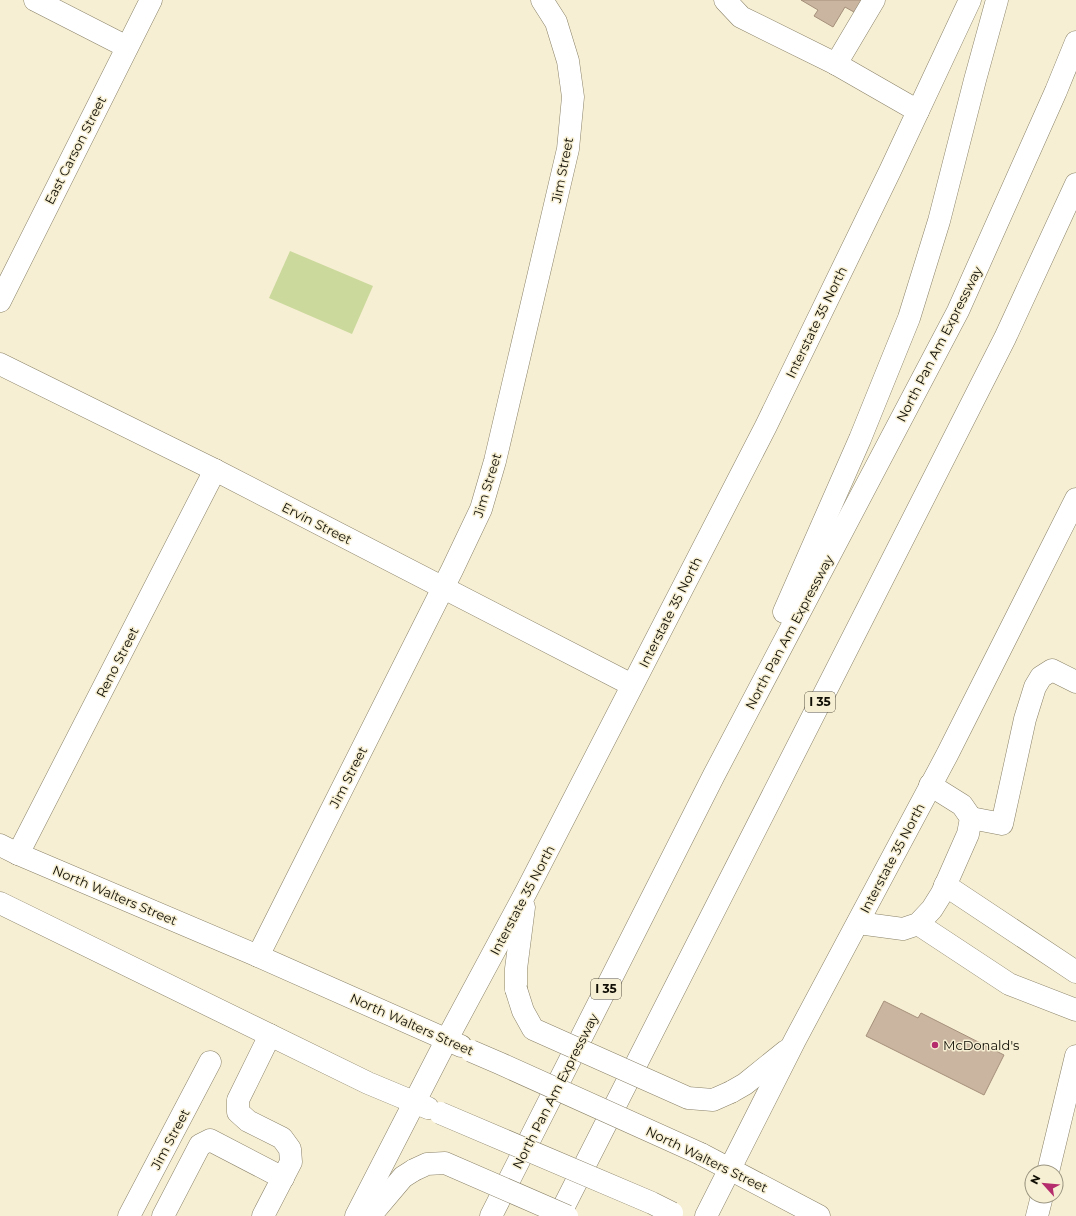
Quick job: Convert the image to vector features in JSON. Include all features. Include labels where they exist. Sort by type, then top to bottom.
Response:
[{"type":"main road","points":[[35,0],[127,47]]},
{"type":"main road","name":"East Carson Street","points":[[0,301],[151,0]]},
{"type":"main road","name":"Jim Street","points":[[258,956],[481,510],[493,468],[568,149],[573,97],[568,61],[556,22],[542,0]]},
{"type":"main road","points":[[725,0],[741,17],[836,64],[918,111]]},
{"type":"main road","points":[[836,64],[874,0]]},
{"type":"main road","name":"Interstate 35 North","points":[[356,1216],[447,1039],[526,892],[766,426],[970,0]]},
{"type":"main road","points":[[714,775],[860,439],[909,318],[940,221],[996,0]]},
{"type":"main road","name":"North Pan Am Expressway","points":[[493,1211],[714,775],[958,311],[1053,98],[1076,42]]},
{"type":"main road","name":"I 35","points":[[559,1216],[1005,338],[1076,184]]},
{"type":"main road","name":"Ervin Street","points":[[0,364],[215,470],[632,685]]},
{"type":"main road","name":"Reno Street","points":[[9,849],[215,470]]},
{"type":"main road","name":"Interstate 35 North","points":[[706,1216],[792,1047],[930,785],[1076,499]]},
{"type":"main road","points":[[970,818],[1002,824],[1025,719],[1034,687],[1041,677],[1052,670],[1076,682]]},
{"type":"main road","points":[[858,923],[903,929],[918,924],[932,909],[945,885],[968,834],[970,818],[962,805],[930,785]]},
{"type":"main road","name":"North Walters Street","points":[[9,849],[447,1039],[701,1154],[819,1216]]},
{"type":"main road","points":[[945,885],[1076,972]]},
{"type":"main road","points":[[526,892],[516,969],[516,989],[522,1011],[533,1029],[688,1098],[713,1100],[745,1084],[792,1047]]},
{"type":"main road","points":[[0,903],[368,1083],[675,1214]]},
{"type":"main road","points":[[918,924],[1009,984],[1076,1010]]},
{"type":"main road","points":[[263,1216],[291,1162],[290,1149],[282,1138],[248,1120],[238,1112],[238,1100],[270,1035]]},
{"type":"main road","points":[[1050,1164],[1076,1056]]},
{"type":"main road","name":"Jim Street","points":[[129,1216],[210,1062]]},
{"type":"main road","points":[[163,1216],[200,1145],[210,1140],[283,1178]]},
{"type":"main road","points":[[370,1216],[403,1177],[427,1164],[445,1163],[567,1216]]},
{"type":"main road","points":[[1037,1216],[1040,1204]]},
{"type":"green space","points":[[290,251],[373,286],[352,334],[269,298]]},
{"type":"building","points":[[801,0],[871,0],[861,16],[845,7],[833,27],[814,16],[818,10]]},
{"type":"building","name":"McDonald's","points":[[884,1001],[918,1018],[921,1013],[1004,1055],[984,1095],[866,1036]]},
{"type":"place","name":"McDonald's","points":[[935,1045]]}]
